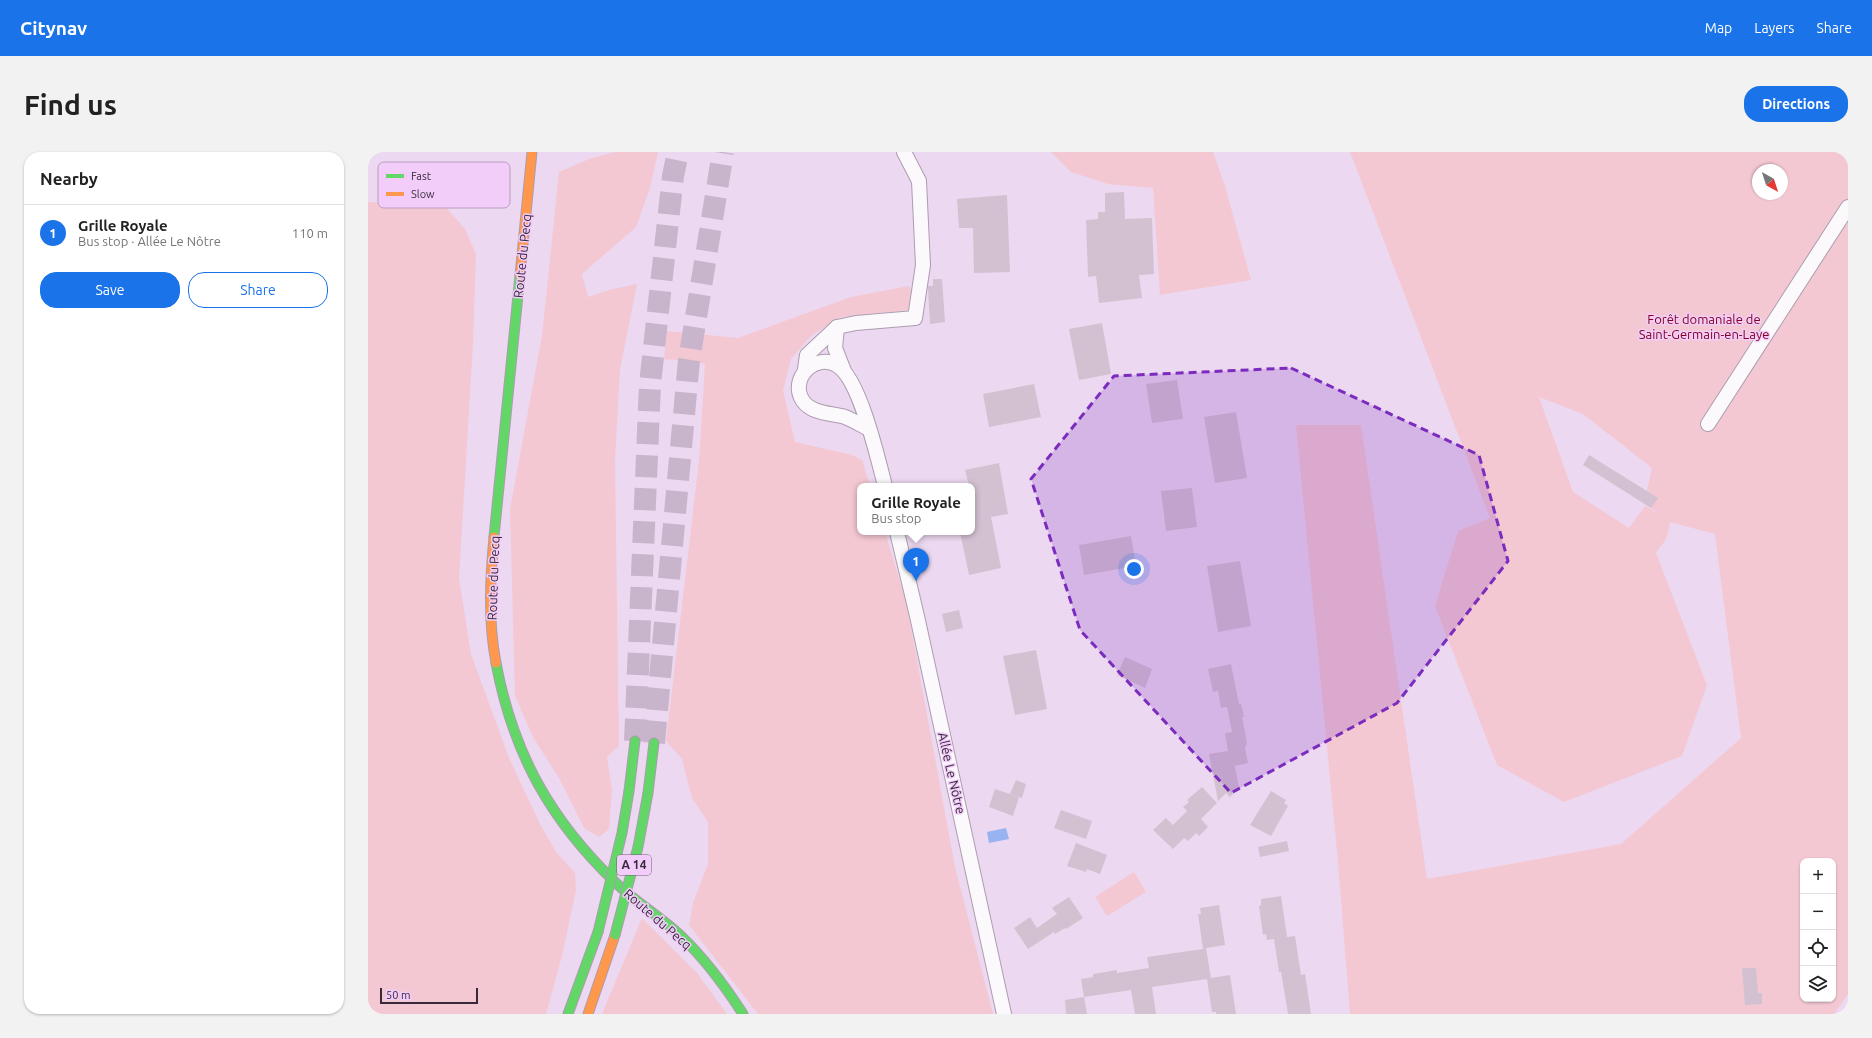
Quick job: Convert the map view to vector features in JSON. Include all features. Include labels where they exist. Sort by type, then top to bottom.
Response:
[{"type":"main road","name":"Route du Pecq","points":[[532,152],[490,577],[491,625],[497,668],[502,690],[522,752],[542,793],[563,825],[589,856],[620,886],[681,936],[709,966],[743,1014]]},
{"type":"main road","name":"A 14","points":[[568,1014],[598,932],[622,833],[635,741]]},
{"type":"main road","name":"A 14","points":[[588,1014],[615,935],[628,891],[648,794],[654,743]]},
{"type":"street","points":[[806,369],[807,355],[837,327],[856,323],[915,318],[923,265],[919,180],[904,152]]},
{"type":"street","points":[[1708,424],[1848,207]]},
{"type":"street","points":[[837,327],[835,348],[844,371],[861,402],[884,483]]},
{"type":"street","points":[[844,371],[839,366],[825,361],[811,365],[806,369],[801,377],[799,385],[803,401],[809,407],[817,411],[846,418],[869,429]]},
{"type":"street","name":"Allée Le Nôtre","points":[[897,535],[919,623],[1004,1014]]},
{"type":"highlighted area","points":[[1291,368],[1479,455],[1508,561],[1397,703],[1231,793],[1080,630],[1031,479],[1114,376]]},
{"type":"green space","points":[[615,152],[658,152],[650,188],[636,227],[582,274],[588,297],[609,290],[637,284],[620,369],[615,460],[619,746],[607,757],[612,790],[609,829],[599,837],[584,828],[559,778],[533,737],[515,696],[510,509],[542,336],[559,172],[589,159]]},
{"type":"green space","points":[[1051,152],[1213,152],[1225,186],[1251,280],[1160,295],[1153,188],[1108,184],[1071,172]]},
{"type":"green space","name":"Forêt domaniale de Saint-Germain-en-Laye","points":[[1350,152],[1848,152],[1848,994],[1834,1014],[1350,1014],[1338,862],[1296,425],[1361,425],[1427,879],[1621,844],[1741,738],[1715,534],[1670,522],[1669,530],[1663,544],[1656,553],[1707,685],[1682,756],[1564,802],[1497,765],[1435,606],[1458,531],[1490,518]],"holes":[[[1539,397],[1583,414],[1652,468],[1644,503],[1659,514],[1645,506],[1629,528],[1573,492]]]},
{"type":"green space","points":[[368,202],[378,202],[378,208],[447,208],[465,229],[476,254],[473,344],[459,578],[471,654],[509,758],[541,826],[557,853],[575,873],[576,890],[562,956],[546,1014],[368,1014]]},
{"type":"green space","points":[[909,286],[912,293],[908,310],[840,317],[811,336],[791,359],[783,391],[795,442],[852,455],[862,460],[869,483],[857,483],[857,535],[886,535],[906,601],[955,867],[993,1014],[758,1014],[689,925],[693,903],[708,864],[708,822],[692,798],[682,759],[666,741],[699,461],[705,364],[664,359],[667,331],[738,338],[851,297]]},
{"type":"green space","points":[[1134,872],[1146,892],[1107,916],[1095,897]]},
{"type":"green space","points":[[642,918],[697,973],[727,1014],[602,1014]]},
{"type":"water","points":[[1006,828],[1009,839],[989,843],[987,832]]},
{"type":"building","points":[[1124,192],[1125,219],[1152,218],[1154,274],[1139,275],[1142,298],[1099,303],[1096,276],[1088,277],[1086,220],[1098,219],[1098,212],[1105,212],[1105,193]]},
{"type":"building","points":[[1007,195],[1010,272],[974,273],[973,228],[959,228],[957,199]]},
{"type":"building","points":[[933,279],[942,279],[945,322],[930,324],[928,286],[933,286]]},
{"type":"building","points":[[1102,323],[1111,374],[1079,380],[1069,329]]},
{"type":"building","points":[[1177,380],[1183,419],[1152,423],[1146,384]]},
{"type":"building","points":[[1034,384],[1041,417],[989,427],[983,394]]},
{"type":"building","points":[[1236,412],[1247,478],[1215,483],[1204,417]]},
{"type":"building","points":[[1589,455],[1658,498],[1651,508],[1583,465]]},
{"type":"building","points":[[999,463],[1008,514],[991,517],[1001,568],[969,575],[961,535],[975,535],[975,483],[968,483],[965,470]]},
{"type":"building","points":[[1192,488],[1197,527],[1166,531],[1161,491]]},
{"type":"building","points":[[1131,536],[1136,566],[1084,575],[1079,545]]},
{"type":"building","points":[[1240,561],[1251,626],[1218,632],[1207,566]]},
{"type":"building","points":[[959,610],[963,628],[946,632],[942,614]]},
{"type":"building","points":[[1036,650],[1047,709],[1015,715],[1003,656]]},
{"type":"building","points":[[1125,657],[1152,669],[1145,688],[1117,675]]},
{"type":"building","points":[[1231,664],[1239,704],[1241,704],[1244,717],[1242,717],[1247,743],[1245,748],[1248,763],[1235,766],[1239,788],[1230,797],[1226,793],[1218,801],[1209,754],[1228,751],[1225,733],[1232,732],[1227,707],[1221,708],[1218,691],[1213,692],[1208,669]]},
{"type":"building","points":[[1016,780],[1026,784],[1022,798],[1010,794]]},
{"type":"building","points":[[1202,787],[1217,803],[1201,819],[1208,827],[1199,836],[1196,833],[1188,841],[1184,838],[1173,849],[1153,830],[1166,818],[1173,825],[1187,811],[1183,807],[1189,802],[1187,800]]},
{"type":"building","points":[[995,789],[1019,797],[1013,816],[989,807]]},
{"type":"building","points":[[1271,791],[1286,800],[1284,803],[1288,806],[1271,836],[1250,825]]},
{"type":"building","points":[[1061,810],[1092,821],[1086,839],[1054,828]]},
{"type":"building","points":[[1287,841],[1289,851],[1260,857],[1258,847]]},
{"type":"building","points":[[1076,843],[1107,855],[1100,874],[1087,869],[1086,872],[1067,866]]},
{"type":"building","points":[[1281,896],[1287,937],[1295,936],[1301,975],[1305,974],[1311,1014],[1288,1014],[1274,939],[1267,940],[1266,934],[1263,935],[1259,906],[1261,905],[1261,899]]},
{"type":"building","points":[[1069,897],[1083,918],[1066,929],[1065,928],[1055,934],[1054,932],[1028,949],[1014,928],[1030,917],[1037,928],[1057,914],[1052,908]]},
{"type":"building","points":[[1219,905],[1225,945],[1206,948],[1211,978],[1230,975],[1236,1014],[1216,1014],[1216,1012],[1212,1012],[1207,979],[1152,987],[1156,1014],[1135,1014],[1131,990],[1084,997],[1081,979],[1093,977],[1093,974],[1117,970],[1117,973],[1149,968],[1147,957],[1203,949],[1198,914],[1201,914],[1200,908]]},
{"type":"building","points":[[1742,968],[1756,968],[1758,993],[1762,993],[1762,1004],[1745,1005]]},
{"type":"building","points":[[1084,997],[1087,1014],[1066,1014],[1065,1000]]},
{"type":"tunnel","points":[[635,741],[650,384],[673,176],[678,152]]},
{"type":"tunnel","points":[[654,743],[689,360],[723,152]]},
{"type":"traffic: fast","points":[[494,537],[520,275]]},
{"type":"traffic: fast","points":[[496,663],[503,696],[524,756],[538,784],[554,810],[573,836],[617,884],[673,929],[690,945],[714,973],[743,1014]]},
{"type":"traffic: fast","points":[[629,791],[635,741]]},
{"type":"traffic: fast","points":[[648,793],[654,743]]},
{"type":"traffic: fast","points":[[598,932],[622,833],[629,791]]},
{"type":"traffic: fast","points":[[615,935],[638,847],[648,793]]},
{"type":"traffic: fast","points":[[568,1014],[598,932]]},
{"type":"traffic: slow","points":[[520,275],[532,152]]},
{"type":"traffic: slow","points":[[494,537],[490,600],[493,647],[496,663]]},
{"type":"traffic: slow","points":[[588,1014],[615,935]]},
{"type":"place","name":"Grille Royale","points":[[916,581]]}]
